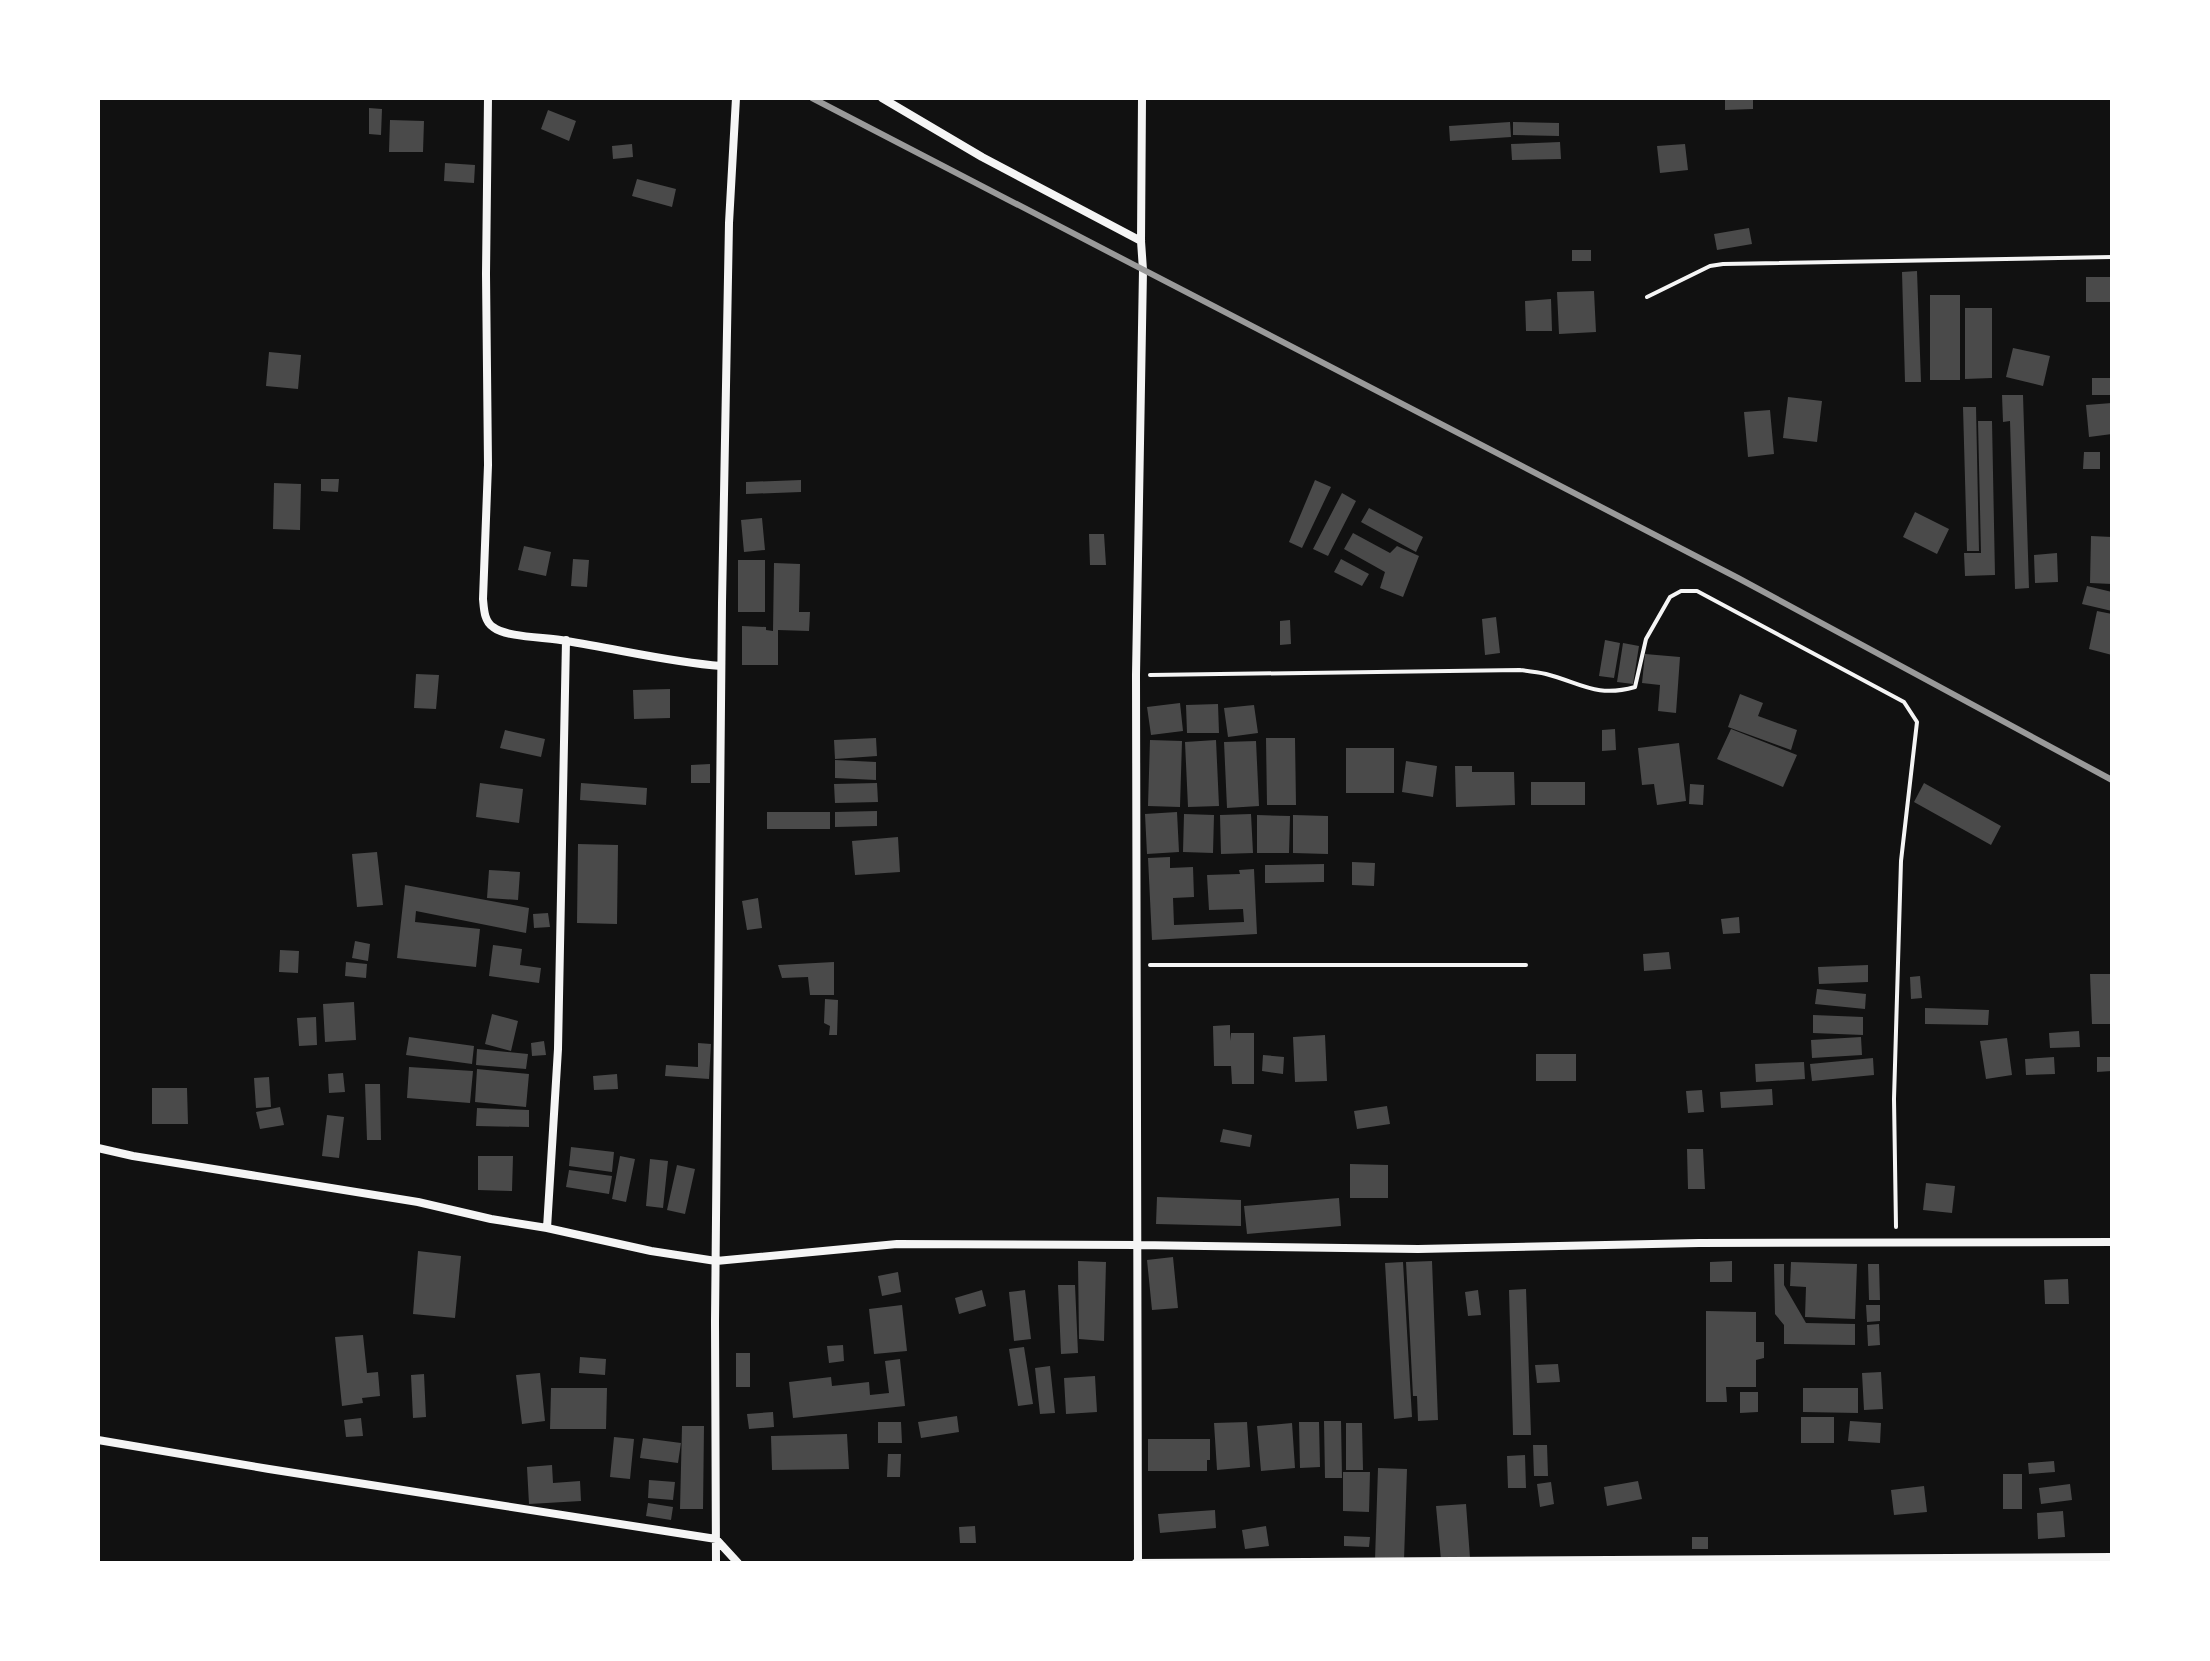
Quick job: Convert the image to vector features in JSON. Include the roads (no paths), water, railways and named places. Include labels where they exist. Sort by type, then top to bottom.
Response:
[{"type":"street","points":[[488,98],[488,465],[483,599],[486,619],[493,628],[508,633],[721,666]]},
{"type":"street","points":[[716,1563],[721,666],[729,223],[736,98]]},
{"type":"street","points":[[882,98],[982,157],[1141,241]]},
{"type":"street","points":[[1142,98],[1143,270],[1136,675],[1137,1563],[2112,1557]]},
{"type":"street","points":[[547,1228],[558,1049],[566,640]]},
{"type":"street","points":[[98,1148],[418,1202],[651,1251],[716,1261],[897,1244],[1418,1249],[2112,1242]]},
{"type":"street","points":[[98,1440],[716,1539],[738,1563]]},
{"type":"railway","points":[[812,98],[1738,578],[2112,780]]}]
